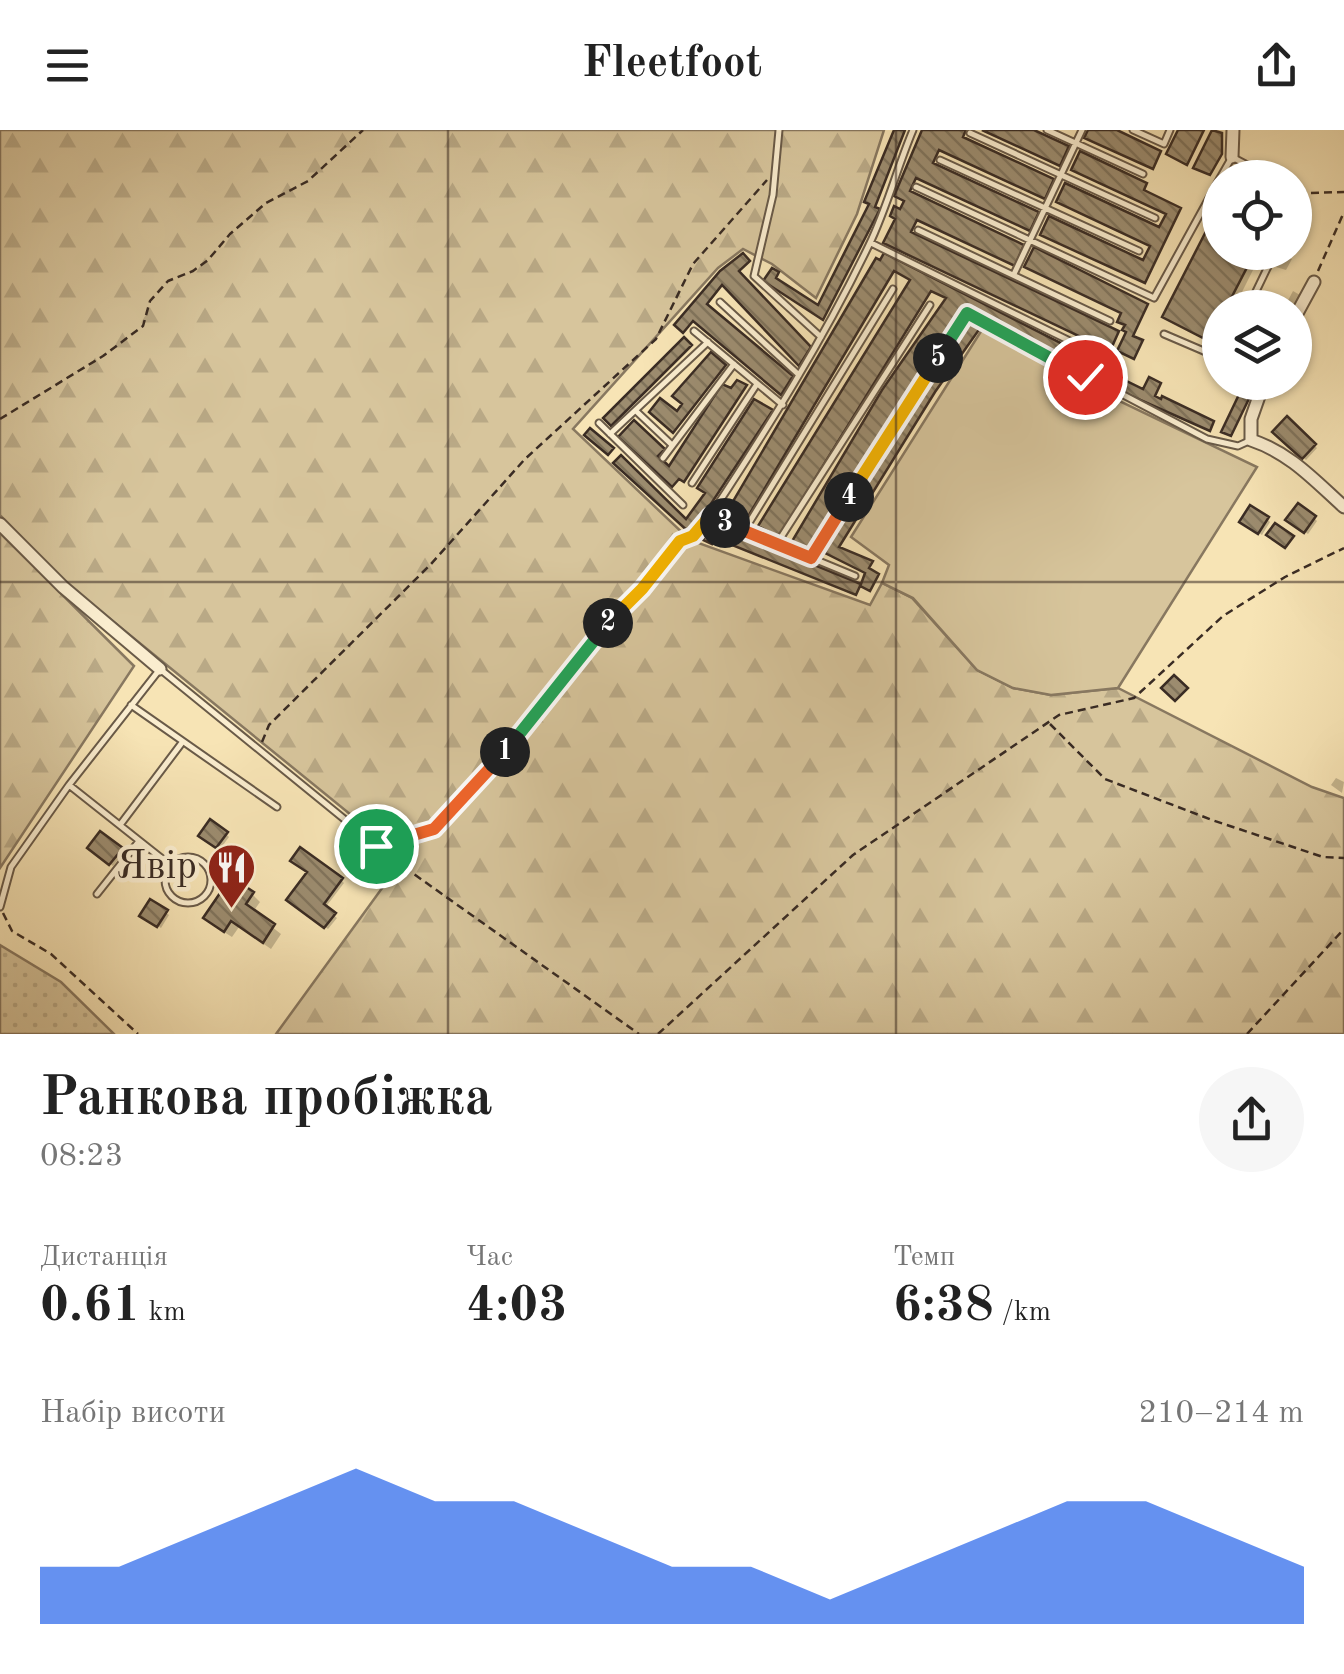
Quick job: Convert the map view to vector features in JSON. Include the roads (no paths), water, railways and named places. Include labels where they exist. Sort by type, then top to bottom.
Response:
[{"type":"street","points":[[1232,156],[1233,130]]},
{"type":"street","points":[[1310,290],[1314,282]]},
{"type":"street","points":[[1258,400],[1251,419],[1251,440],[1294,460],[1344,507]]},
{"type":"street","points":[[0,524],[63,588],[160,669]]},
{"type":"lane","points":[[779,130],[773,195],[754,276],[821,337]]},
{"type":"lane","points":[[855,576],[710,516],[783,405],[821,337],[870,243],[913,130]]},
{"type":"lane","points":[[1047,130],[1143,174]]},
{"type":"lane","points":[[1014,274],[1082,130]]},
{"type":"lane","points":[[1133,130],[1164,144],[1170,130]]},
{"type":"lane","points":[[970,132],[1155,218]]},
{"type":"lane","points":[[1230,160],[1232,156],[1239,160]]},
{"type":"lane","points":[[940,160],[1139,251]]},
{"type":"lane","points":[[916,187],[1154,298],[1202,211]]},
{"type":"lane","points":[[918,230],[1110,321]]},
{"type":"lane","points":[[870,243],[1088,350]]},
{"type":"lane","points":[[744,531],[893,289]]},
{"type":"lane","points":[[720,302],[799,375]]},
{"type":"lane","points":[[777,544],[930,305]]},
{"type":"lane","points":[[811,558],[967,313]]},
{"type":"lane","points":[[694,330],[783,405]]},
{"type":"lane","points":[[1004,332],[1207,438],[1238,446],[1251,440]]},
{"type":"lane","points":[[1164,334],[1202,350]]},
{"type":"lane","points":[[610,434],[708,342]]},
{"type":"lane","points":[[663,458],[734,364]]},
{"type":"lane","points":[[692,483],[758,384]]},
{"type":"lane","points":[[636,411],[672,444]]},
{"type":"lane","points":[[599,424],[683,505]]},
{"type":"lane","points":[[0,908],[11,867],[68,785],[160,669],[396,862]]},
{"type":"lane","points":[[130,705],[277,807]]},
{"type":"lane","points":[[120,825],[182,743]]},
{"type":"lane","points":[[68,785],[170,866]]},
{"type":"lane","points":[[97,894],[138,841]]},
{"type":"lane","points":[[184,857],[198,859],[212,877],[204,898],[190,903],[175,899],[166,886],[170,866],[184,857]]},
{"type":"place","name":"Явір","points":[[232,910]]}]
